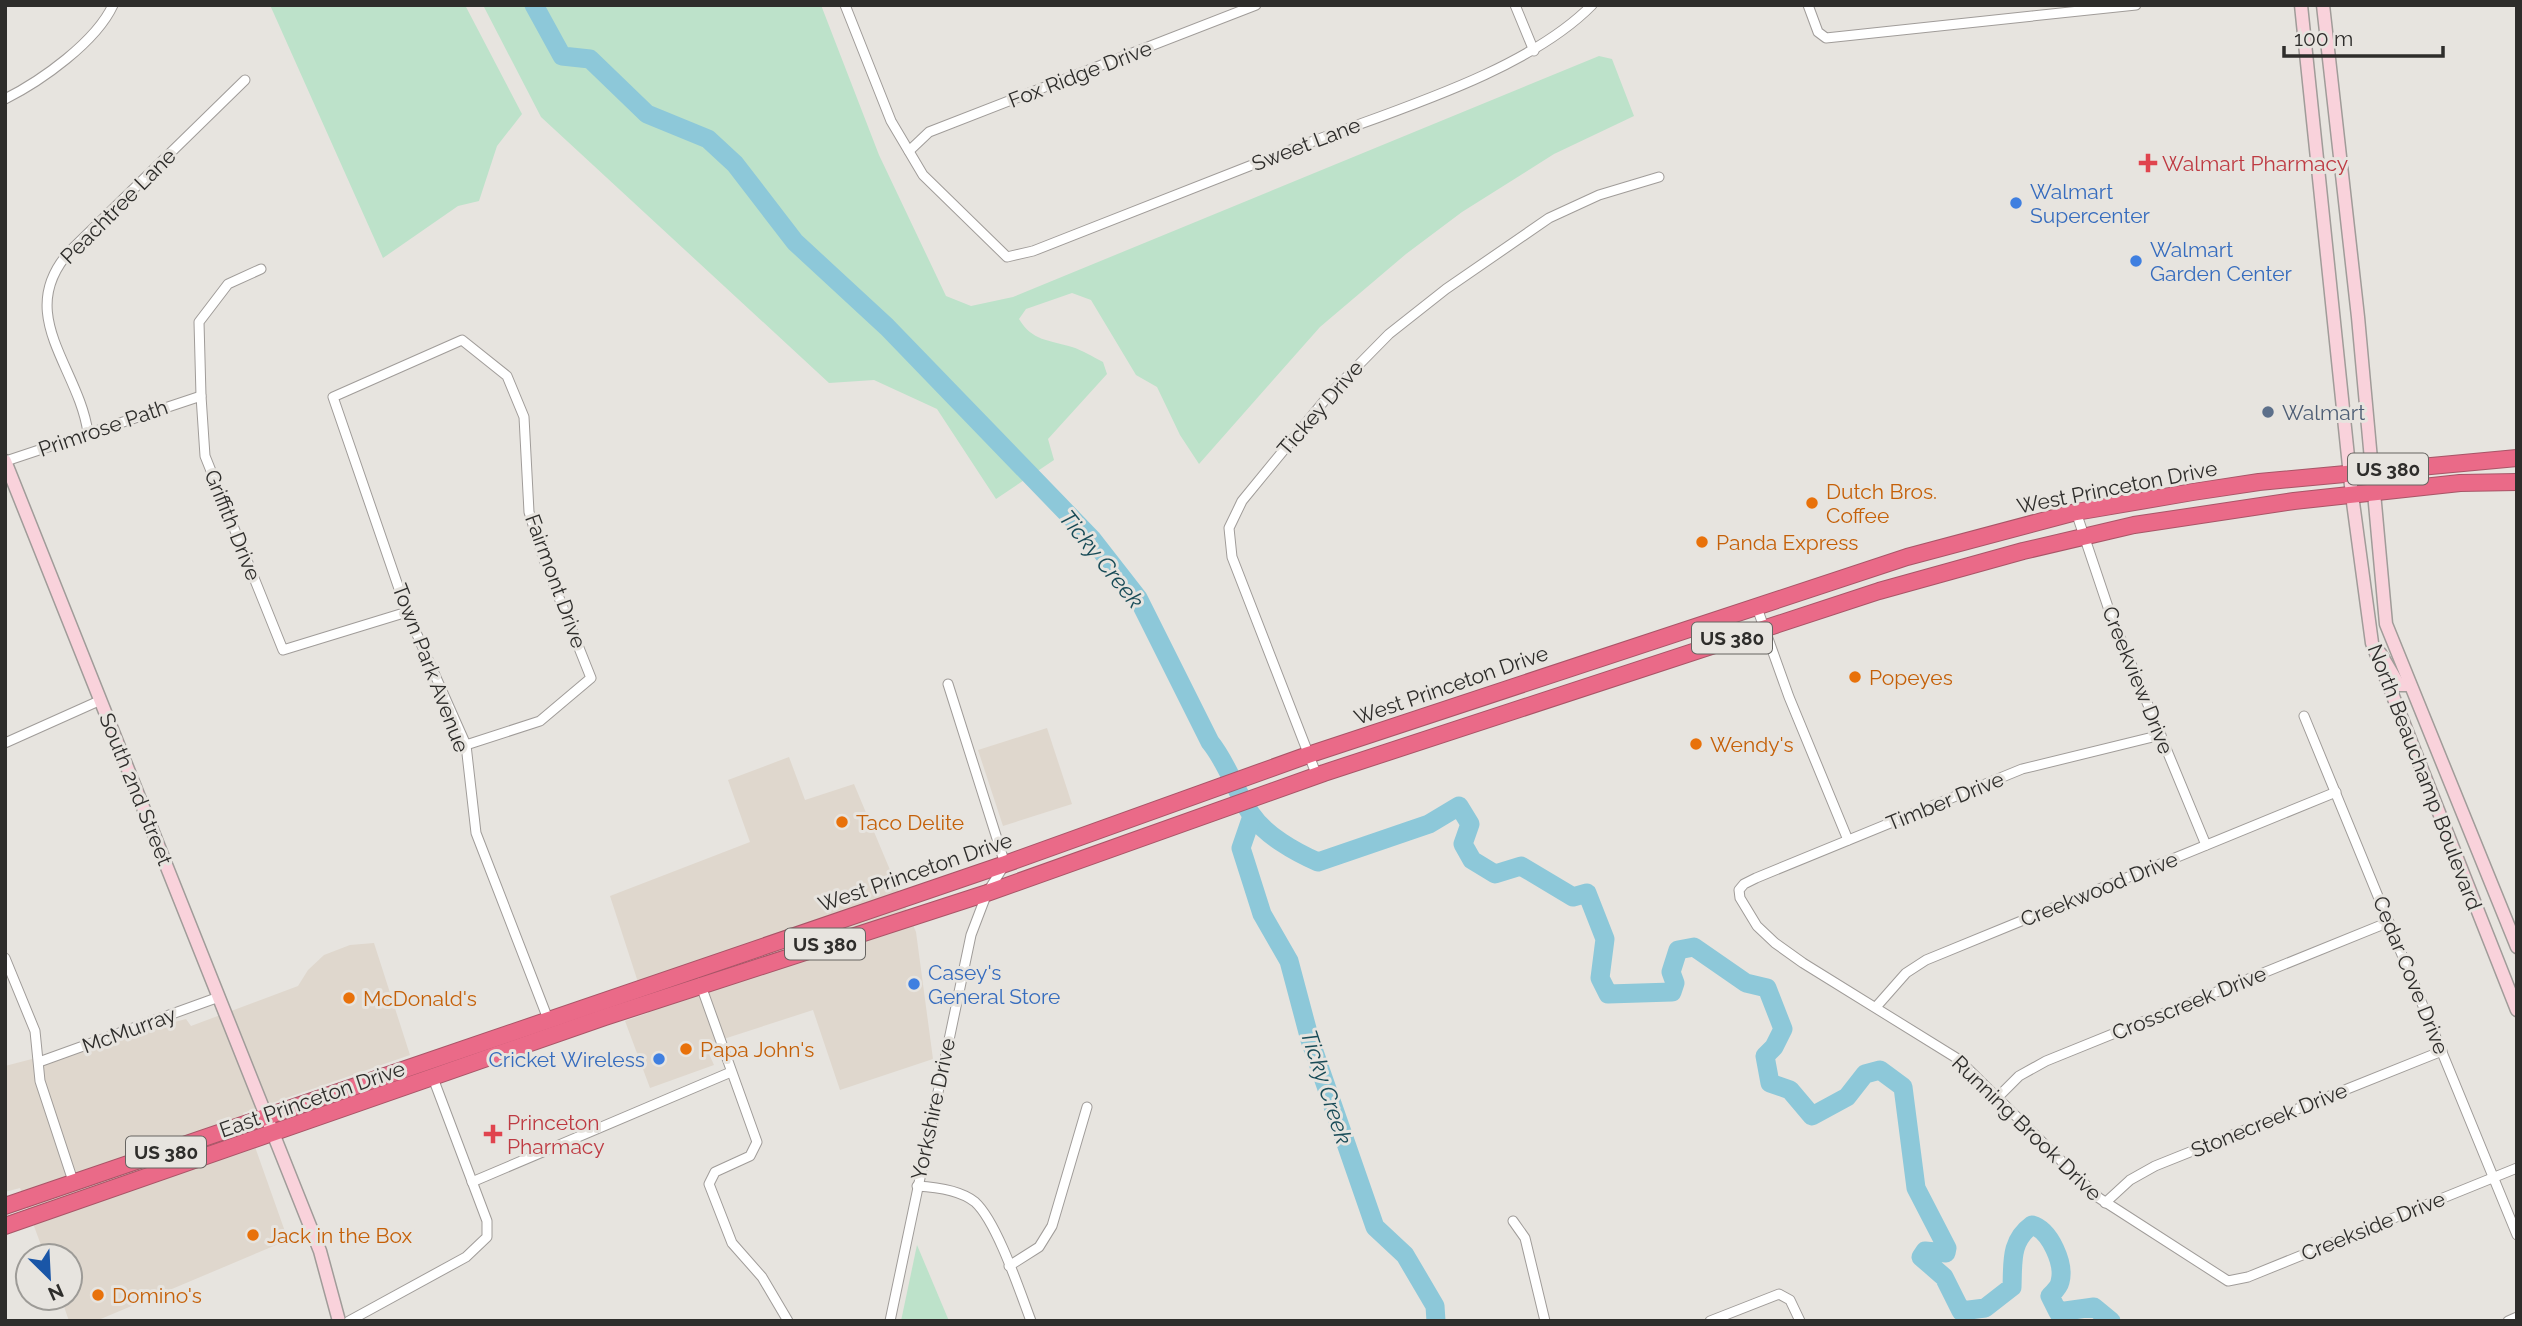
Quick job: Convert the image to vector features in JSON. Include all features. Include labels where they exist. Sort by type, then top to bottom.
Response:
[{"type":"highway","name":"West Princeton Drive","points":[[425,1063],[1005,864],[1308,755],[1907,557],[2076,512],[2228,486],[2350,472],[2517,458]]},
{"type":"highway","name":"West Princeton Drive","points":[[433,1078],[700,986],[988,893],[1317,776],[1879,592],[2083,537],[2233,509],[2460,484],[2517,482]]},
{"type":"highway","name":"East Princeton Drive","points":[[5,1206],[425,1063]]},
{"type":"highway","name":"East Princeton Drive","points":[[5,1226],[433,1078]]},
{"type":"highway","points":[[56,1190],[63,1207]]},
{"type":"street","points":[[5,99],[55,68],[93,32],[113,5]]},
{"type":"street","name":"Fox Ridge Drive","points":[[909,151],[929,132],[1256,5]]},
{"type":"street","points":[[1515,5],[1534,51]]},
{"type":"street","name":"Sweet Lane","points":[[909,151],[923,175],[1007,257],[1033,251],[1396,110],[1534,51],[1571,26],[1592,5]]},
{"type":"street","points":[[1808,5],[1818,32],[1826,38],[2136,5]]},
{"type":"street","name":"North Beauchamp Boulevard","points":[[2301,5],[2326,224],[2352,495],[2375,652],[2517,1010]]},
{"type":"street","name":"North Beauchamp Boulevard","points":[[2323,5],[2374,470],[2386,624],[2517,947]]},
{"type":"street","points":[[848,6],[891,121],[909,151]]},
{"type":"street","points":[[2311,80],[2330,79]]},
{"type":"street","name":"Peachtree Lane","points":[[88,433],[86,416],[47,322],[47,298],[53,274],[70,251],[245,80]]},
{"type":"street","name":"Tickey Drive","points":[[1317,776],[1232,557],[1229,528],[1242,501],[1342,380],[1415,312],[1549,218],[1599,195],[1659,177]]},
{"type":"street","points":[[2326,224],[2347,222]]},
{"type":"street","name":"Griffith Drive","points":[[261,269],[228,284],[199,322],[201,396],[205,456],[283,650],[407,612]]},
{"type":"street","name":"Town Park Avenue","points":[[462,340],[333,397],[407,612],[466,745],[476,833],[548,1020]]},
{"type":"street","name":"Fairmont Drive","points":[[462,340],[506,376],[524,417],[529,512],[544,560],[591,678],[540,721],[466,745]]},
{"type":"street","name":"Primrose Path","points":[[5,461],[201,396]]},
{"type":"street","name":"South 2nd Street","points":[[5,461],[320,1251],[340,1321]]},
{"type":"street","name":"Creekview Drive","points":[[2076,512],[2110,613],[2207,845]]},
{"type":"street","points":[[1756,605],[1849,840]]},
{"type":"street","points":[[2375,652],[2383,653],[2399,685],[2409,685]]},
{"type":"street","points":[[948,684],[1005,864]]},
{"type":"street","points":[[5,743],[101,700]]},
{"type":"street","name":"Cedar Cove Drive","points":[[2305,716],[2517,1235]]},
{"type":"street","name":"Timber Drive","points":[[1739,890],[1756,878],[2022,769],[2161,735]]},
{"type":"street","name":"Creekwood Drive","points":[[1876,1007],[1906,973],[1926,960],[2336,792]]},
{"type":"street","name":"Yorkshire Drive","points":[[890,1321],[966,953],[988,893],[1005,864]]},
{"type":"street","name":"Running Brook Drive","points":[[1739,890],[1745,909],[1775,943],[1958,1059],[2105,1203],[2228,1281]]},
{"type":"street","name":"Crosscreek Drive","points":[[1997,1098],[2019,1076],[2046,1061],[2389,922]]},
{"type":"street","points":[[5,958],[35,1031],[42,1088],[74,1184]]},
{"type":"street","points":[[699,967],[700,986],[756,1134],[755,1150],[750,1156],[710,1177],[711,1191],[732,1243],[762,1277],[788,1321]]},
{"type":"street","name":"McMurray","points":[[39,1062],[219,997]]},
{"type":"street","name":"Stonecreek Drive","points":[[2105,1203],[2130,1180],[2155,1166],[2441,1051]]},
{"type":"street","points":[[472,1182],[731,1072]]},
{"type":"street","points":[[349,1321],[476,1250],[487,1237],[487,1221],[433,1078]]},
{"type":"street","points":[[1009,1266],[1039,1247],[1052,1226],[1087,1107]]},
{"type":"street","name":"Creekside Drive","points":[[2228,1281],[2248,1277],[2517,1168]]},
{"type":"street","points":[[918,1186],[955,1192],[975,1202],[1009,1266],[1031,1321]]},
{"type":"street","points":[[1513,1221],[1525,1238],[1545,1321]]},
{"type":"street","points":[[1710,1321],[1779,1294],[1790,1300],[1801,1321]]},
{"type":"street","points":[[2508,1321],[2517,1317]]},
{"type":"shaded area","points":[[1047,728],[1072,804],[1003,826],[978,750]]},
{"type":"shaded area","points":[[789,757],[805,800],[854,784],[916,932],[933,1059],[840,1090],[813,1010],[705,1045],[714,1065],[650,1088],[625,1021],[648,1013],[610,896],[750,842],[728,780]]},
{"type":"shaded area","points":[[374,943],[410,1055],[243,1113],[288,1240],[96,1321],[69,1321],[66,1312],[84,1312],[84,1242],[40,1242],[20,1188],[5,1192],[5,1066],[186,1019],[191,1026],[298,986],[308,970],[324,955],[350,945]]},
{"type":"green space","points":[[270,5],[465,5],[522,114],[497,146],[479,201],[458,206],[383,258]]},
{"type":"green space","points":[[483,5],[821,5],[879,155],[946,296],[971,306],[1013,297],[1599,56],[1612,59],[1634,116],[1554,154],[1462,212],[1406,254],[1320,327],[1199,464],[1180,435],[1157,387],[1136,375],[1091,300],[1072,293],[1026,309],[1019,319],[1030,332],[1042,339],[1076,348],[1103,362],[1107,374],[1048,439],[1054,460],[996,499],[937,409],[874,380],[829,383],[541,117]]},
{"type":"green space","points":[[917,1245],[949,1321],[901,1321]]},
{"type":"waterway","points":[[534,5],[562,56],[590,59],[647,114],[708,139],[735,164],[795,242],[887,327],[1092,539],[1138,598],[1210,742],[1222,759],[1245,805],[1257,822],[1272,836],[1318,862],[1429,824],[1459,806],[1470,824],[1463,844],[1472,860],[1495,874],[1521,866],[1573,897],[1587,893],[1605,939],[1600,978],[1608,994],[1672,992],[1675,983],[1671,972],[1678,950],[1694,947],[1746,983],[1767,988],[1783,1029],[1774,1047],[1765,1056],[1770,1083],[1790,1090],[1812,1116],[1847,1097],[1865,1074],[1880,1070],[1903,1087],[1916,1188],[1947,1248],[1946,1253],[1925,1251],[1921,1257],[1944,1277],[1961,1311],[1985,1308],[2012,1287],[2016,1245],[2032,1225],[2045,1233],[2058,1257],[2060,1282],[2050,1296],[2058,1312],[2094,1307],[2111,1321]]},
{"type":"waterway","name":"Ticky Creek","points":[[1252,816],[1241,848],[1262,914],[1289,961],[1310,1040],[1375,1227],[1405,1255],[1435,1306],[1436,1321]]},
{"type":"place","name":"Walmart Pharmacy","points":[[2148,163]]},
{"type":"place","name":"Walmart Supercenter","points":[[2016,203]]},
{"type":"place","name":"Walmart Garden Center","points":[[2136,261]]},
{"type":"place","name":"Walmart","points":[[2268,412]]},
{"type":"place","name":"Dutch Bros. Coffee","points":[[1812,503]]},
{"type":"place","name":"Panda Express","points":[[1702,542]]},
{"type":"place","name":"Popeyes","points":[[1855,677]]},
{"type":"place","name":"Wendy's","points":[[1696,744]]},
{"type":"place","name":"Taco Delite","points":[[842,822]]},
{"type":"place","name":"Casey's General Store","points":[[914,984]]},
{"type":"place","name":"McDonald's","points":[[349,998]]},
{"type":"place","name":"Papa John's","points":[[686,1049]]},
{"type":"place","name":"Cricket Wireless","points":[[659,1059]]},
{"type":"place","name":"Princeton Pharmacy","points":[[493,1134]]},
{"type":"place","name":"Jack in the Box","points":[[253,1235]]},
{"type":"place","name":"Domino's","points":[[98,1295]]}]
